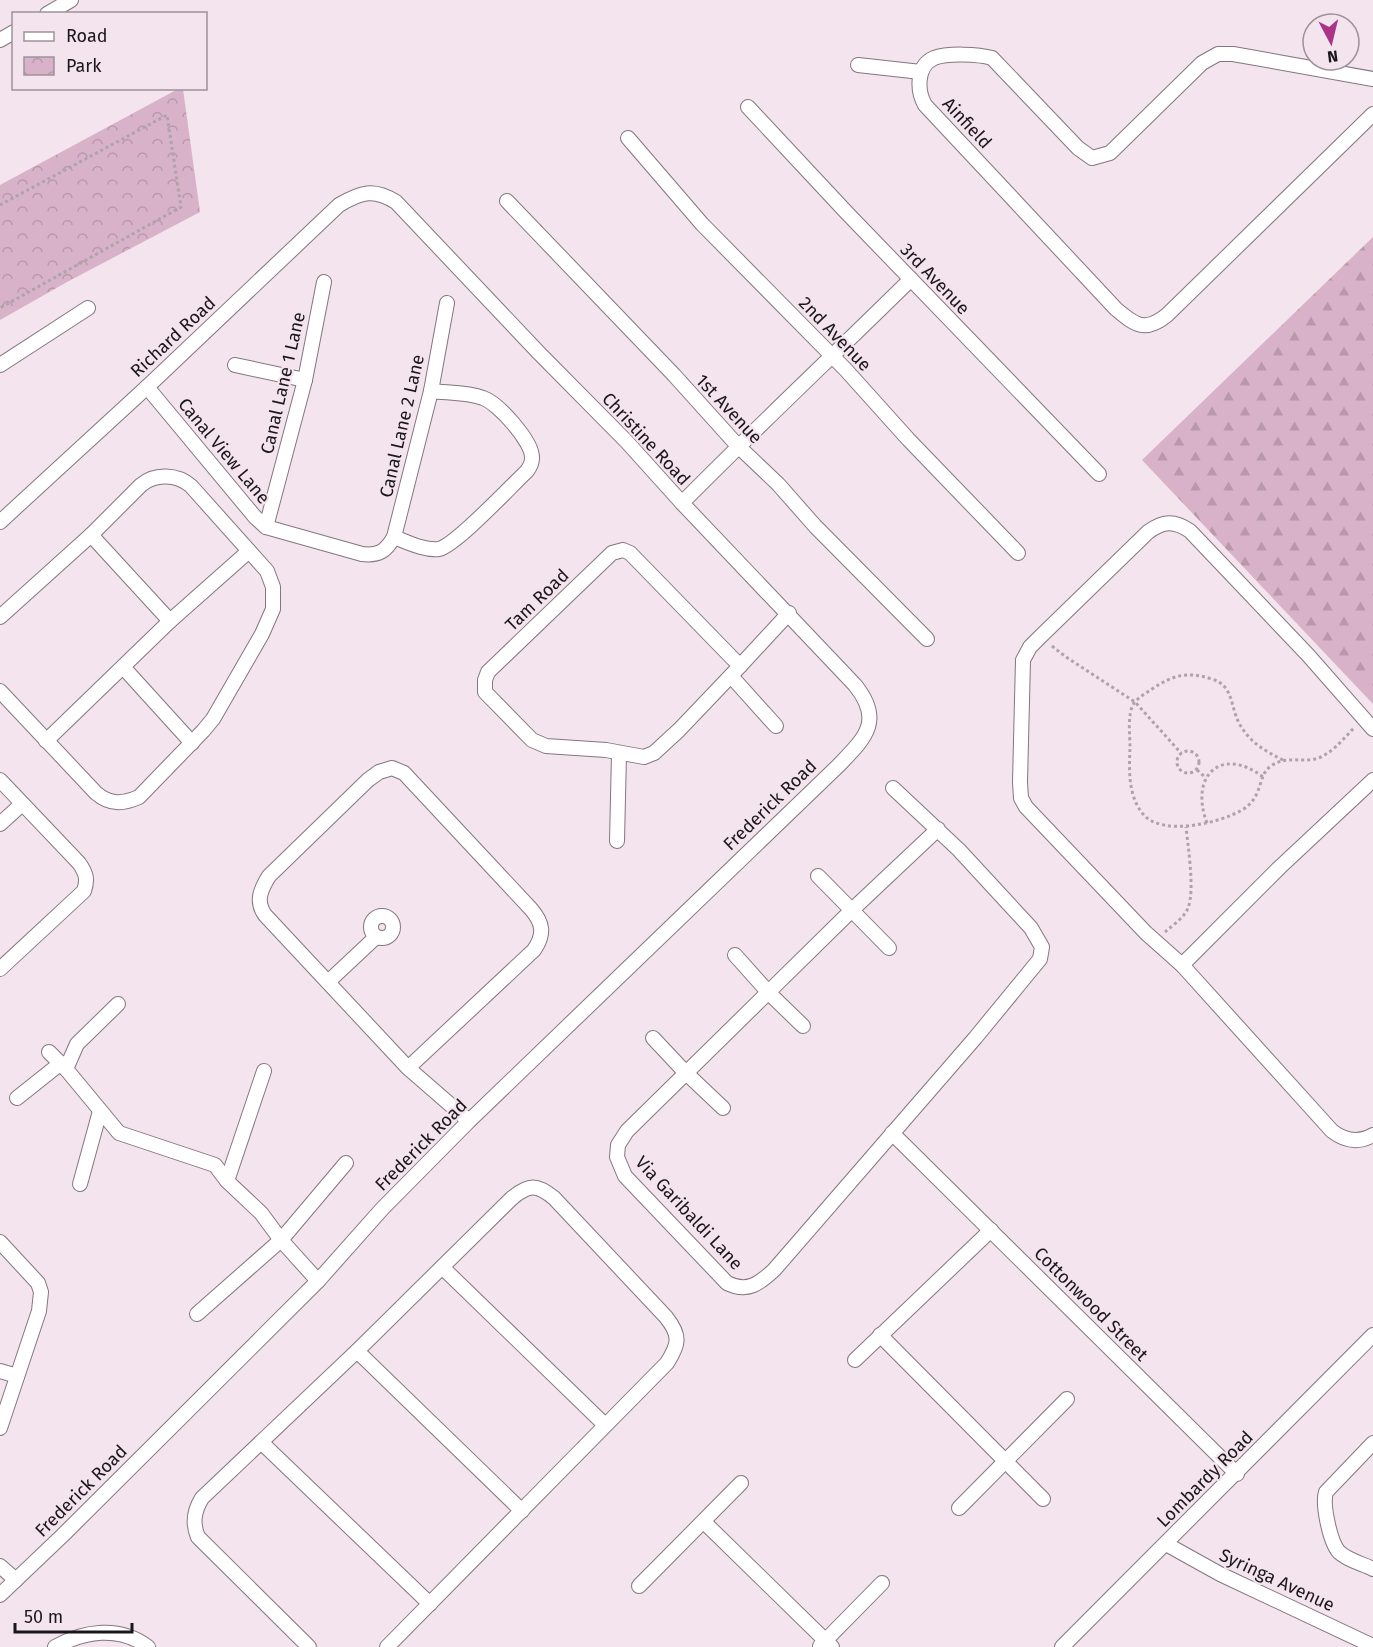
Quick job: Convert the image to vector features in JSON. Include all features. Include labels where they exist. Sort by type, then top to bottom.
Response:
[{"type":"street","points":[[50,12],[71,0]]},
{"type":"street","points":[[858,65],[921,72],[931,59],[941,56],[978,55],[992,58],[1078,148],[1092,158],[1110,153],[1202,63],[1218,54],[1233,54],[1373,79]]},
{"type":"street","name":"Ainfield","points":[[921,72],[919,87],[925,105],[1116,309],[1128,319],[1143,326],[1158,322],[1167,315],[1373,114]]},
{"type":"street","name":"3rd Avenue","points":[[748,107],[1099,474]]},
{"type":"street","name":"2nd Avenue","points":[[628,138],[702,224],[1018,553]]},
{"type":"street","name":"Richard Road","points":[[0,522],[339,205],[361,194],[378,193]]},
{"type":"street","name":"Christine Road","points":[[378,193],[396,202],[789,613],[864,696],[870,712],[870,723]]},
{"type":"street","name":"1st Avenue","points":[[507,201],[674,375],[738,446],[778,484],[815,526],[927,639]]},
{"type":"street","points":[[682,503],[911,279]]},
{"type":"street","name":"Canal Lane 1 Lane","points":[[266,527],[305,380],[324,282]]},
{"type":"street","name":"Canal Lane 2 Lane","points":[[383,552],[394,537],[431,391],[447,303]]},
{"type":"street","points":[[0,365],[88,308]]},
{"type":"street","points":[[235,365],[305,380]]},
{"type":"street","name":"Canal View Lane","points":[[147,387],[255,517],[266,527],[362,554],[371,555],[383,552]]},
{"type":"street","points":[[394,537],[430,549],[443,548],[458,537],[531,465],[529,444],[492,402],[473,395],[431,391]]},
{"type":"street","points":[[0,617],[91,535],[141,485],[148,479],[159,476],[181,479],[191,486],[267,571],[273,587],[273,609],[262,634],[213,719],[139,797],[129,801],[117,803],[105,801],[0,692]]},
{"type":"street","points":[[1368,724],[1308,655],[1190,531],[1174,523],[1156,526],[1148,532],[1030,647],[1023,660],[1021,798],[1036,818],[1155,941],[1182,965],[1332,1131],[1339,1137],[1353,1140],[1366,1139],[1373,1135]]},
{"type":"street","points":[[91,535],[170,621]]},
{"type":"street","name":"Tam Road","points":[[776,726],[736,671],[630,554],[623,550],[612,553],[488,672],[484,689],[532,740],[546,746],[606,750],[644,757],[654,753],[736,671],[789,613]]},
{"type":"street","points":[[46,741],[170,621],[249,551]]},
{"type":"street","points":[[123,667],[192,743]]},
{"type":"street","name":"Frederick Road","points":[[0,1595],[318,1281],[382,1209],[469,1121],[838,766],[863,739],[870,723]]},
{"type":"street","points":[[617,841],[619,754]]},
{"type":"street","points":[[408,1068],[534,950],[540,942],[542,931],[538,917],[404,773],[398,769],[387,769],[368,780],[269,876],[260,894],[260,903],[265,915],[408,1068],[469,1121]]},
{"type":"street","points":[[0,780],[85,870],[86,883],[84,891],[0,969]]},
{"type":"street","points":[[1182,965],[1373,780]]},
{"type":"street","name":"Via Garibaldi Lane","points":[[893,788],[938,830],[1031,928],[1039,940],[1042,954],[1036,966],[774,1270],[756,1285],[749,1288],[735,1287],[727,1283],[625,1176],[618,1162],[618,1145],[621,1138],[685,1072],[938,830]]},
{"type":"street","points":[[0,824],[22,804]]},
{"type":"street","points":[[818,876],[889,948]]},
{"type":"street","points":[[328,982],[376,936]]},
{"type":"street","points":[[735,956],[803,1026]]},
{"type":"street","points":[[17,1098],[63,1066],[77,1044],[118,1004]]},
{"type":"street","points":[[653,1038],[723,1108]]},
{"type":"street","points":[[49,1052],[119,1133],[215,1166],[227,1181],[261,1213],[281,1240],[318,1281]]},
{"type":"street","points":[[227,1181],[264,1071]]},
{"type":"street","points":[[80,1184],[100,1111]]},
{"type":"street","name":"Cottonwood Street","points":[[892,1133],[1237,1474]]},
{"type":"street","points":[[197,1314],[281,1240],[345,1162]]},
{"type":"street","points":[[309,1647],[209,1549],[195,1531],[194,1516],[202,1498],[357,1351],[522,1189],[539,1188],[554,1198],[666,1317],[674,1327],[677,1344],[667,1363],[387,1647]]},
{"type":"street","points":[[855,1359],[991,1230]]},
{"type":"street","points":[[0,1242],[38,1283],[41,1292],[39,1311],[0,1428]]},
{"type":"street","points":[[442,1267],[605,1425]]},
{"type":"street","points":[[880,1335],[1043,1499]]},
{"type":"street","name":"Lombardy Road","points":[[1062,1647],[1237,1474],[1373,1335]]},
{"type":"street","points":[[357,1351],[522,1511]]},
{"type":"street","points":[[0,1371],[17,1376]]},
{"type":"street","points":[[959,1508],[1067,1399]]},
{"type":"street","points":[[261,1442],[430,1604]]},
{"type":"street","points":[[1373,1443],[1326,1492],[1324,1499],[1335,1546],[1344,1555],[1373,1569]]},
{"type":"street","points":[[639,1586],[741,1483]]},
{"type":"street","points":[[704,1522],[825,1645],[882,1583]]},
{"type":"street","name":"Syringa Avenue","points":[[1166,1544],[1220,1574],[1373,1646]]},
{"type":"street","points":[[0,1566],[15,1580]]},
{"type":"street","points":[[55,1647],[78,1636],[110,1632],[135,1639],[148,1647]]},
{"type":"path","points":[[0,206],[167,115],[181,207],[0,308]]},
{"type":"path","points":[[1041,636],[1066,657],[1135,702],[1181,753]]},
{"type":"path","points":[[1283,760],[1259,748],[1248,736],[1234,713],[1229,690],[1215,680],[1196,675],[1175,675],[1143,694],[1135,702],[1130,720],[1130,783],[1134,797],[1142,813],[1150,820],[1166,825],[1186,827],[1206,823],[1242,810],[1254,800],[1270,766],[1283,760],[1317,759],[1329,753],[1368,724]]},
{"type":"path","points":[[1181,753],[1188,751],[1196,753],[1200,759],[1197,770]]},
{"type":"path","points":[[1181,753],[1177,764],[1181,771],[1187,774],[1197,770]]},
{"type":"path","points":[[1206,823],[1200,800],[1201,790],[1206,778],[1216,768],[1234,764],[1250,768],[1263,777]]},
{"type":"path","points":[[1197,770],[1206,778]]},
{"type":"path","points":[[1155,941],[1183,916],[1188,907],[1190,876],[1186,827]]},
{"type":"green space","points":[[176,90],[183,90],[200,212],[0,320],[0,185]]},
{"type":"green space","points":[[1373,237],[1373,704],[1142,460]]}]
